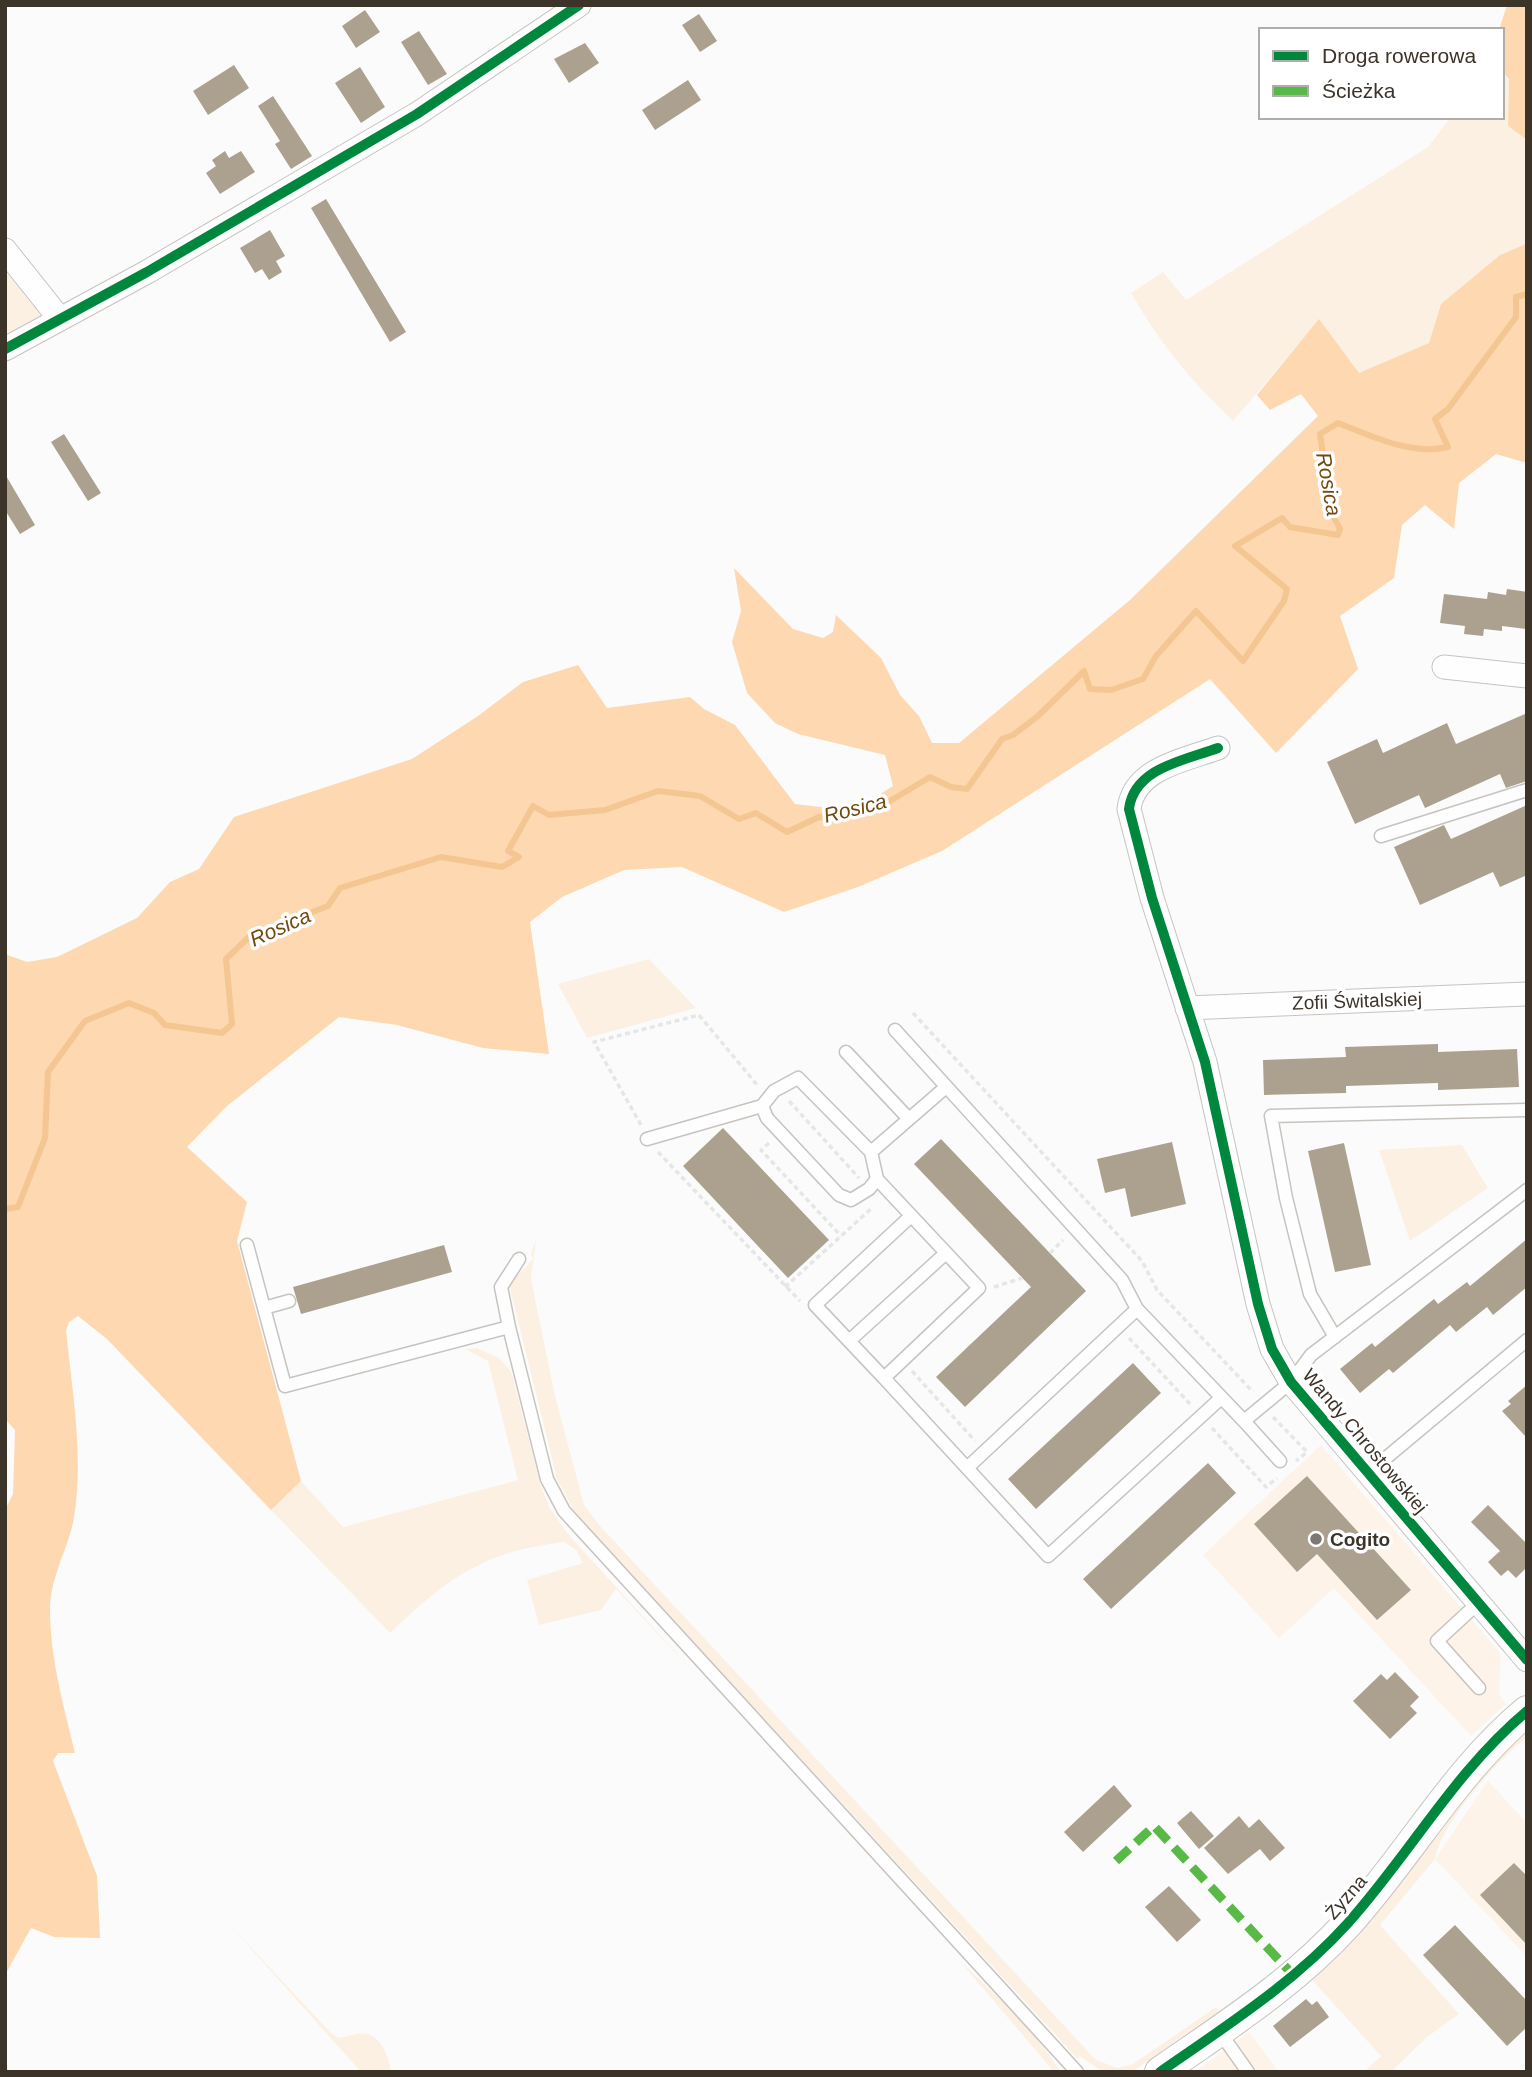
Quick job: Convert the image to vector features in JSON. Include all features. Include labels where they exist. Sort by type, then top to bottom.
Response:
[{"type":"street","points":[[5,348],[417,114],[579,5]]},
{"type":"street","points":[[5,250],[60,319]]},
{"type":"street","points":[[1444,667],[1527,676]]},
{"type":"street","name":"Wandy Chrostowskiej","points":[[1218,748],[1154,772],[1142,780],[1130,794],[1129,802],[1135,839],[1205,1062],[1258,1304],[1272,1349],[1291,1382],[1527,1661]]},
{"type":"street","name":"Zofii Świtalskiej","points":[[1187,1008],[1527,994]]},
{"type":"street","name":"Żyzna","points":[[1160,2072],[1286,1982],[1346,1924],[1472,1764],[1527,1711]]},
{"type":"lane","points":[[1381,836],[1527,790]]},
{"type":"lane","points":[[895,1030],[1122,1280],[1137,1309],[1280,1461]]},
{"type":"lane","points":[[846,1052],[909,1119]]},
{"type":"lane","points":[[647,1139],[762,1106],[779,1087],[798,1077],[871,1152],[877,1180],[979,1288],[884,1378]]},
{"type":"lane","points":[[871,1152],[946,1087]]},
{"type":"lane","points":[[762,1106],[767,1118],[839,1195],[851,1200],[860,1197],[877,1180]]},
{"type":"lane","points":[[1335,1337],[1310,1294],[1286,1198],[1271,1116],[1527,1110]]},
{"type":"lane","points":[[1244,1421],[1291,1382],[1311,1355],[1527,1190]]},
{"type":"lane","points":[[911,1216],[815,1305],[1048,1556],[1220,1399]]},
{"type":"lane","points":[[247,1245],[285,1386],[509,1327]]},
{"type":"lane","points":[[849,1341],[946,1253]]},
{"type":"lane","points":[[519,1259],[501,1287],[547,1479],[564,1511],[1077,2072]]},
{"type":"lane","points":[[264,1308],[289,1301]]},
{"type":"lane","points":[[967,1468],[1137,1309]]},
{"type":"lane","points":[[1368,1474],[1527,1340]]},
{"type":"lane","points":[[1478,1604],[1437,1642],[1479,1688]]},
{"type":"lane","points":[[1219,2031],[1248,2072]]},
{"type":"path","points":[[913,1013],[1142,1261],[1157,1290],[1257,1395]]},
{"type":"path","points":[[781,1132],[761,1150],[841,1237]]},
{"type":"path","points":[[785,1287],[879,1201]]},
{"type":"path","points":[[1050,1253],[1068,1236]]},
{"type":"path","points":[[992,1288],[1022,1278]]},
{"type":"path","points":[[1119,1339],[1126,1336],[1266,1487],[1307,1452],[1272,1416],[1277,1410]]},
{"type":"path","points":[[908,1366],[985,1450]]},
{"type":"shaded area","points":[[1507,5],[1527,5],[1527,140],[1508,126],[1509,79],[1504,73],[1504,28],[1500,28]]},
{"type":"shaded area","points":[[1504,73],[1509,79],[1508,126],[1527,140],[1526,244],[1500,255],[1441,304],[1429,343],[1359,374],[1319,320],[1233,421],[1177,361],[1131,293],[1163,272],[1186,300],[1428,147],[1449,119],[1504,119]]},
{"type":"shaded area","points":[[1527,239],[1527,463],[1496,454],[1459,483],[1454,529],[1425,505],[1402,525],[1394,578],[1340,616],[1358,669],[1276,753],[1210,679],[942,851],[858,887],[784,912],[682,867],[624,870],[562,897],[530,922],[549,1054],[483,1048],[397,1025],[339,1017],[227,1106],[187,1147],[247,1202],[237,1241],[301,1481],[271,1510],[107,1339],[78,1316],[69,1322],[66,1330],[76,1424],[77,1494],[72,1529],[53,1585],[50,1610],[55,1664],[75,1753],[58,1753],[53,1761],[97,1876],[100,1938],[54,1937],[31,1928],[5,1975],[5,1510],[13,1494],[15,1430],[5,1419],[5,954],[27,962],[57,957],[137,918],[170,882],[199,869],[234,817],[412,759],[478,716],[523,682],[578,665],[607,708],[690,697],[704,709],[735,725],[795,804],[853,811],[893,786],[885,755],[798,734],[775,723],[747,693],[732,642],[741,611],[734,568],[793,629],[823,638],[833,632],[836,615],[881,658],[900,695],[919,716],[932,743],[959,743],[1130,600],[1318,416],[1301,394],[1270,410],[1257,395],[1319,319],[1359,373],[1429,343],[1441,304],[1500,255],[1526,244]]},
{"type":"shaded area","points":[[13,272],[43,314],[5,335],[5,277]]},
{"type":"shaded area","points":[[649,959],[696,1008],[587,1038],[558,984]]},
{"type":"shaded area","points":[[1462,1145],[1488,1188],[1410,1241],[1379,1150]]},
{"type":"shaded area","points":[[536,1239],[531,1279],[555,1396],[584,1505],[600,1526],[1096,2060],[1117,2068],[1133,2064],[1216,2007],[1219,2011],[1132,2072],[1103,2072],[1081,2057],[1078,2059],[590,1530],[574,1511],[557,1479],[509,1284],[533,1259],[531,1254]]},
{"type":"shaded area","points":[[477,1348],[499,1358],[511,1371],[541,1487],[550,1508],[567,1533],[710,1690],[616,1589],[601,1610],[539,1625],[527,1580],[583,1563],[576,1550],[564,1542],[510,1553],[468,1571],[430,1597],[390,1633],[271,1510],[301,1481],[343,1527],[518,1480],[488,1361],[465,1349]]},
{"type":"shaded area","points":[[1321,1445],[1501,1654],[1499,1694],[1506,1704],[1471,1736],[1334,1588],[1279,1638],[1203,1555]]},
{"type":"shaded area","points":[[1527,1732],[1527,1737],[1472,1793],[1439,1844],[1435,1859],[1380,1925],[1459,2014],[1427,2037],[1391,2072],[1364,2072],[1381,2056],[1312,1980],[1343,1952],[1370,1922],[1470,1791],[1497,1760]]},
{"type":"shaded area","points":[[1488,1781],[1527,1823],[1527,1957],[1435,1859]]},
{"type":"shaded area","points":[[230,1925],[330,2032],[338,2038],[364,2034],[377,2039],[387,2055],[391,2072],[361,2072]]},
{"type":"shaded area","points":[[960,1961],[1029,2027],[1061,2072],[1054,2072]]},
{"type":"shaded area","points":[[1249,2032],[1279,2072],[1195,2072]]},
{"type":"building","points":[[365,10],[380,32],[356,48],[342,26]]},
{"type":"building","points":[[699,14],[717,41],[700,52],[682,25]]},
{"type":"building","points":[[419,31],[447,74],[428,85],[401,42]]},
{"type":"building","points":[[585,43],[599,63],[569,83],[554,59]]},
{"type":"building","points":[[234,65],[249,88],[208,115],[193,91]]},
{"type":"building","points":[[360,67],[385,107],[361,123],[335,83]]},
{"type":"building","points":[[688,80],[701,100],[655,130],[642,110]]},
{"type":"building","points":[[273,96],[312,156],[291,169],[275,144],[280,141],[258,106]]},
{"type":"building","points":[[225,151],[229,158],[241,151],[255,172],[220,194],[206,173],[216,166],[212,160]]},
{"type":"building","points":[[326,199],[406,332],[390,342],[311,208]]},
{"type":"building","points":[[270,230],[285,256],[276,261],[282,272],[269,280],[262,269],[255,273],[240,248]]},
{"type":"building","points":[[64,434],[101,493],[88,501],[51,442]]},
{"type":"building","points":[[5,474],[35,525],[20,534],[5,510]]},
{"type":"building","points":[[1507,589],[1527,592],[1527,629],[1502,626],[1502,631],[1484,629],[1483,636],[1464,634],[1465,626],[1440,623],[1444,594],[1487,599],[1488,592],[1506,595]]},
{"type":"building","points":[[1527,713],[1527,781],[1506,788],[1500,774],[1425,808],[1419,795],[1355,824],[1327,762],[1377,739],[1383,753],[1447,723],[1456,744]]},
{"type":"building","points":[[1527,805],[1527,875],[1500,887],[1493,872],[1420,905],[1394,847],[1444,825],[1451,839]]},
{"type":"building","points":[[1438,1044],[1438,1052],[1517,1049],[1519,1087],[1438,1090],[1438,1083],[1346,1086],[1346,1093],[1264,1095],[1263,1060],[1346,1057],[1345,1047]]},
{"type":"building","points":[[723,1128],[829,1240],[788,1278],[683,1166]]},
{"type":"building","points":[[941,1139],[1086,1291],[965,1407],[936,1377],[1031,1287],[914,1164]]},
{"type":"building","points":[[1172,1142],[1186,1204],[1131,1217],[1125,1188],[1105,1193],[1097,1159]]},
{"type":"building","points":[[1344,1143],[1371,1265],[1335,1272],[1308,1151]]},
{"type":"building","points":[[1527,1239],[1527,1287],[1493,1315],[1487,1307],[1456,1332],[1450,1325],[1393,1373],[1389,1369],[1360,1393],[1340,1369],[1372,1343],[1375,1347],[1434,1299],[1438,1304],[1467,1282],[1470,1286]]},
{"type":"building","points":[[444,1245],[452,1272],[301,1314],[293,1287]]},
{"type":"building","points":[[1133,1363],[1161,1393],[1036,1509],[1008,1479]]},
{"type":"building","points":[[1527,1385],[1527,1438],[1502,1411],[1511,1404],[1508,1401]]},
{"type":"building","points":[[1208,1463],[1236,1493],[1111,1609],[1083,1579]]},
{"type":"building","name":"Cogito","points":[[1307,1476],[1411,1590],[1377,1620],[1317,1554],[1297,1572],[1254,1524]]},
{"type":"building","points":[[1488,1505],[1527,1544],[1527,1567],[1516,1578],[1508,1570],[1501,1576],[1488,1562],[1500,1551],[1471,1522]]},
{"type":"building","points":[[1395,1672],[1419,1697],[1410,1706],[1417,1713],[1390,1739],[1353,1701],[1381,1674],[1387,1680]]},
{"type":"building","points":[[1114,1785],[1132,1806],[1083,1852],[1064,1832]]},
{"type":"building","points":[[1191,1811],[1214,1836],[1199,1849],[1177,1823]]},
{"type":"building","points":[[1239,1816],[1249,1828],[1259,1819],[1285,1848],[1270,1861],[1260,1849],[1228,1874],[1204,1848]]},
{"type":"building","points":[[1514,1863],[1527,1876],[1527,1945],[1480,1895]]},
{"type":"building","points":[[1169,1886],[1201,1920],[1177,1942],[1145,1907]]},
{"type":"building","points":[[1455,1925],[1527,2001],[1527,2027],[1507,2046],[1423,1955]]},
{"type":"building","points":[[1306,1999],[1312,2005],[1317,2001],[1329,2017],[1290,2047],[1273,2026]]},
{"type":"waterway","name":"Rosica","points":[[5,1209],[18,1207],[45,1138],[48,1072],[85,1021],[129,1003],[154,1013],[165,1025],[222,1033],[232,1024],[226,959],[250,936],[328,906],[340,888],[441,857],[502,867],[519,857],[508,851],[533,806],[549,815],[605,810],[658,791],[700,796],[739,819],[756,813],[787,832],[819,817],[833,818],[885,804],[930,777],[951,787],[967,789],[1002,739],[1013,735],[1038,716],[1084,671],[1090,689],[1111,690],[1143,679],[1156,656],[1196,611],[1243,661],[1284,601],[1287,589],[1235,546],[1282,518],[1290,527],[1338,535],[1340,529],[1331,512],[1320,434],[1338,423],[1406,447],[1448,447],[1435,419],[1448,409],[1516,317],[1516,297],[1527,294]]},
{"type":"marked path","points":[[1116,1861],[1154,1826],[1293,1975]]},
{"type":"cycle path","points":[[5,349],[147,272],[417,114],[579,5]]},
{"type":"cycle path","points":[[1218,748],[1177,762],[1151,775],[1140,784],[1129,809],[1152,898],[1205,1062],[1258,1304],[1272,1349],[1291,1382],[1527,1660]]},
{"type":"cycle path","points":[[1160,2072],[1259,2003],[1327,1945],[1371,1897],[1477,1760],[1527,1711]]},
{"type":"place","name":"Cogito","points":[[1316,1539]]}]
